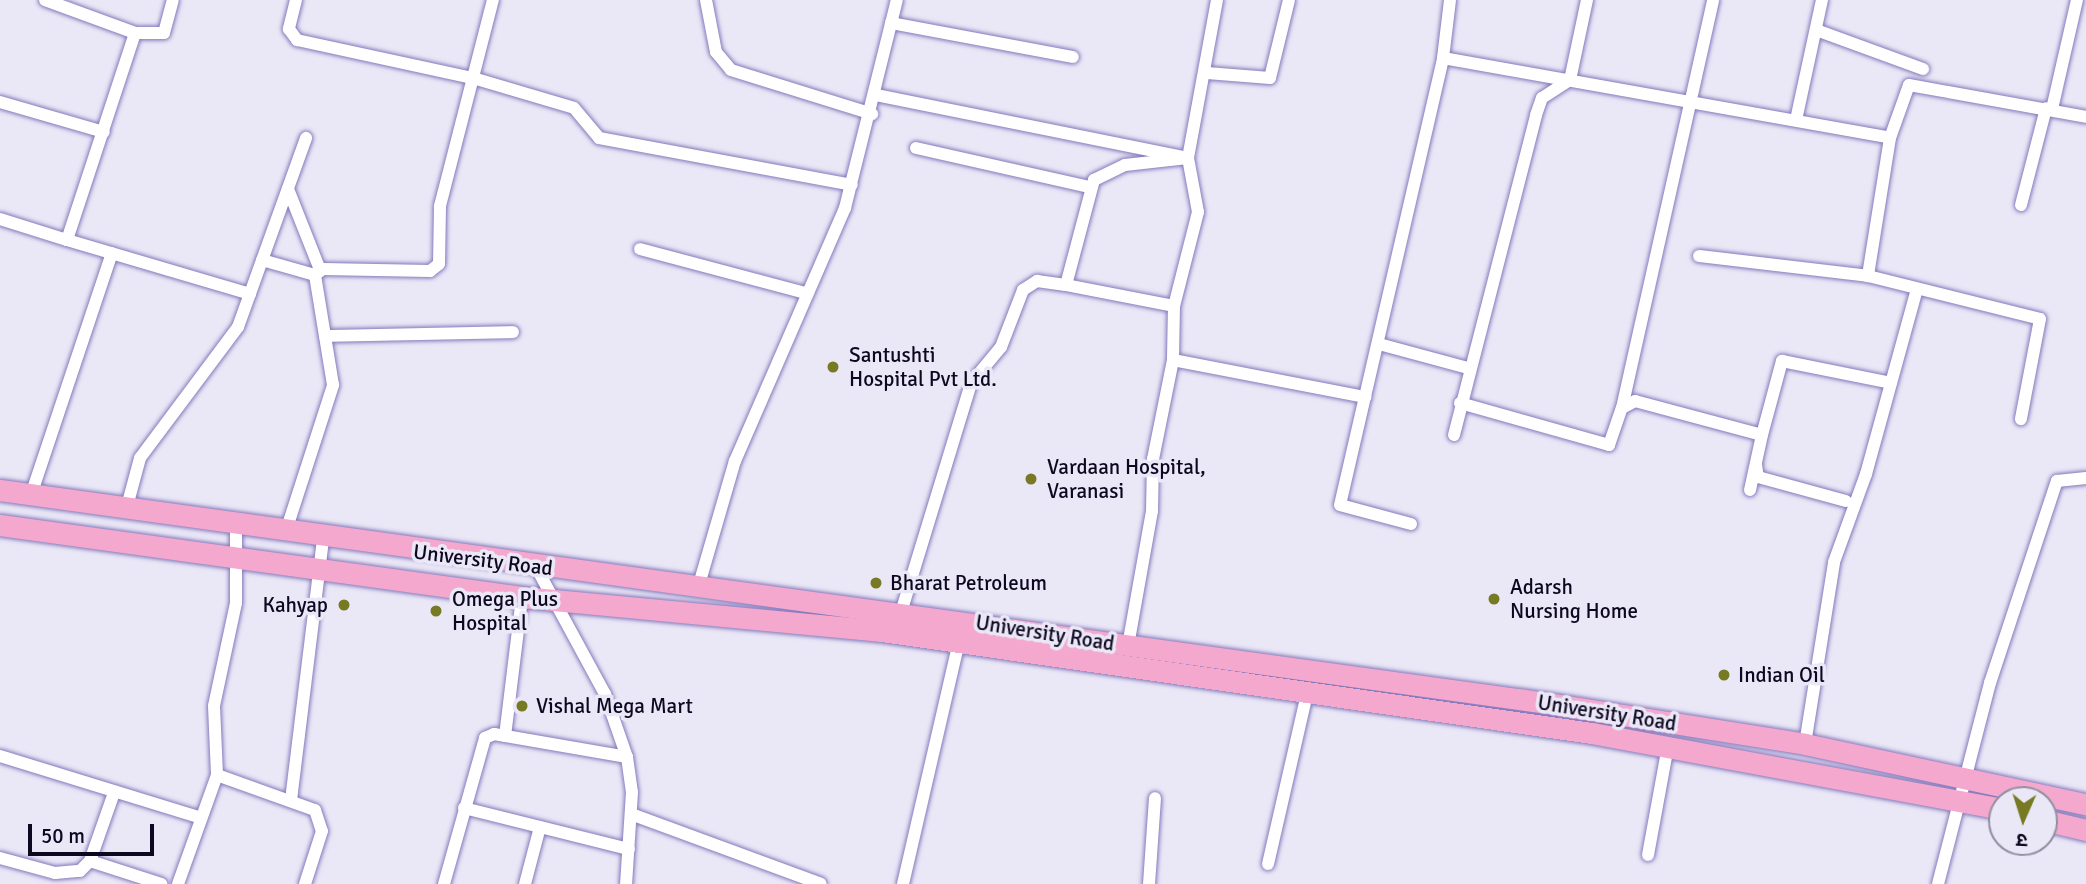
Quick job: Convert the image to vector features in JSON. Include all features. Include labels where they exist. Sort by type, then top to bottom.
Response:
[{"type":"main road","name":"University Road","points":[[0,491],[323,540],[698,588],[901,610],[1128,646],[1805,744],[1968,774],[2086,804]]},
{"type":"main road","points":[[0,525],[522,597],[895,633],[1668,747],[1988,806]]},
{"type":"main road","points":[[2058,823],[2086,830]]},
{"type":"street","points":[[45,0],[135,33],[164,33],[173,0]]},
{"type":"street","points":[[296,0],[289,29],[297,40],[473,78],[574,108],[598,138],[852,185]]},
{"type":"street","points":[[262,260],[317,273],[437,267],[440,206],[491,0]]},
{"type":"street","points":[[706,0],[716,52],[731,70],[872,114]]},
{"type":"street","points":[[698,588],[734,461],[852,185],[872,114],[897,0]]},
{"type":"street","points":[[1128,646],[1152,511],[1153,459],[1173,360],[1174,306],[1198,212],[1188,158],[1207,73],[1217,0]]},
{"type":"street","points":[[1207,73],[1270,78],[1289,0]]},
{"type":"street","points":[[1411,524],[1340,505],[1443,58],[1451,0]]},
{"type":"street","points":[[1454,435],[1468,368],[1536,114],[1542,98],[1570,80],[1587,0]]},
{"type":"street","points":[[1460,402],[1601,445],[1614,439],[1713,0]]},
{"type":"street","points":[[1796,120],[1822,0]]},
{"type":"street","points":[[2021,205],[2077,0]]},
{"type":"street","points":[[891,23],[1073,58]]},
{"type":"street","points":[[1816,30],[1923,69]]},
{"type":"street","points":[[67,240],[135,33]]},
{"type":"street","points":[[1443,58],[1691,99],[1890,138]]},
{"type":"street","points":[[1868,276],[1890,138],[1909,85],[2086,117]]},
{"type":"street","points":[[876,95],[1188,158]]},
{"type":"street","points":[[0,102],[104,132]]},
{"type":"street","points":[[126,510],[140,458],[238,327],[306,138]]},
{"type":"street","points":[[916,148],[1089,187],[1125,165],[1188,158]]},
{"type":"street","points":[[1066,285],[1089,187]]},
{"type":"street","points":[[285,534],[333,385],[317,273],[288,189]]},
{"type":"street","points":[[0,219],[250,294]]},
{"type":"street","points":[[640,248],[805,293]]},
{"type":"street","points":[[32,495],[112,253]]},
{"type":"street","points":[[1699,256],[1868,276],[2040,319],[2021,419]]},
{"type":"street","points":[[895,633],[975,374],[1001,347],[1028,283],[1066,285],[1174,306]]},
{"type":"street","points":[[1805,744],[1835,562],[1891,383],[1917,289]]},
{"type":"street","points":[[325,336],[513,332]]},
{"type":"street","points":[[1379,344],[1468,368]]},
{"type":"street","points":[[1173,360],[1365,397]]},
{"type":"street","points":[[1750,490],[1782,361],[1891,383]]},
{"type":"street","points":[[1622,408],[1635,401],[1762,435]]},
{"type":"street","points":[[1756,465],[1758,477],[1846,501]]},
{"type":"street","points":[[1938,884],[1990,683],[2057,481],[2086,478]]},
{"type":"street","points":[[178,884],[216,775],[214,706],[236,603],[236,527]]},
{"type":"street","points":[[291,800],[323,540]]},
{"type":"street","points":[[536,567],[605,694],[627,757],[631,814],[626,884]]},
{"type":"street","points":[[505,736],[522,597]]},
{"type":"street","points":[[903,884],[965,620]]},
{"type":"street","points":[[1268,864],[1307,694]]},
{"type":"street","points":[[444,884],[478,745],[494,734],[627,757]]},
{"type":"street","points":[[1648,855],[1668,747]]},
{"type":"street","points":[[0,756],[201,818]]},
{"type":"street","points":[[216,775],[291,800],[322,820],[305,884]]},
{"type":"street","points":[[0,858],[67,874],[90,861],[114,793]]},
{"type":"street","points":[[1149,884],[1155,798]]},
{"type":"street","points":[[464,808],[629,849]]},
{"type":"street","points":[[631,814],[795,880],[821,884]]},
{"type":"street","points":[[525,884],[540,827]]},
{"type":"street","points":[[90,861],[161,884]]},
{"type":"place","name":"Santushti Hospital Pvt Ltd.","points":[[833,367]]},
{"type":"place","name":"Vardaan Hospital, Varanasi","points":[[1031,479]]},
{"type":"place","name":"Bharat Petroleum","points":[[876,583]]},
{"type":"place","name":"Adarsh Nursing Home","points":[[1494,599]]},
{"type":"place","name":"Kahyap","points":[[344,605]]},
{"type":"place","name":"Omega Plus Hospital","points":[[436,611]]},
{"type":"place","name":"Indian Oil","points":[[1724,675]]},
{"type":"place","name":"Vishal Mega Mart","points":[[522,706]]}]
